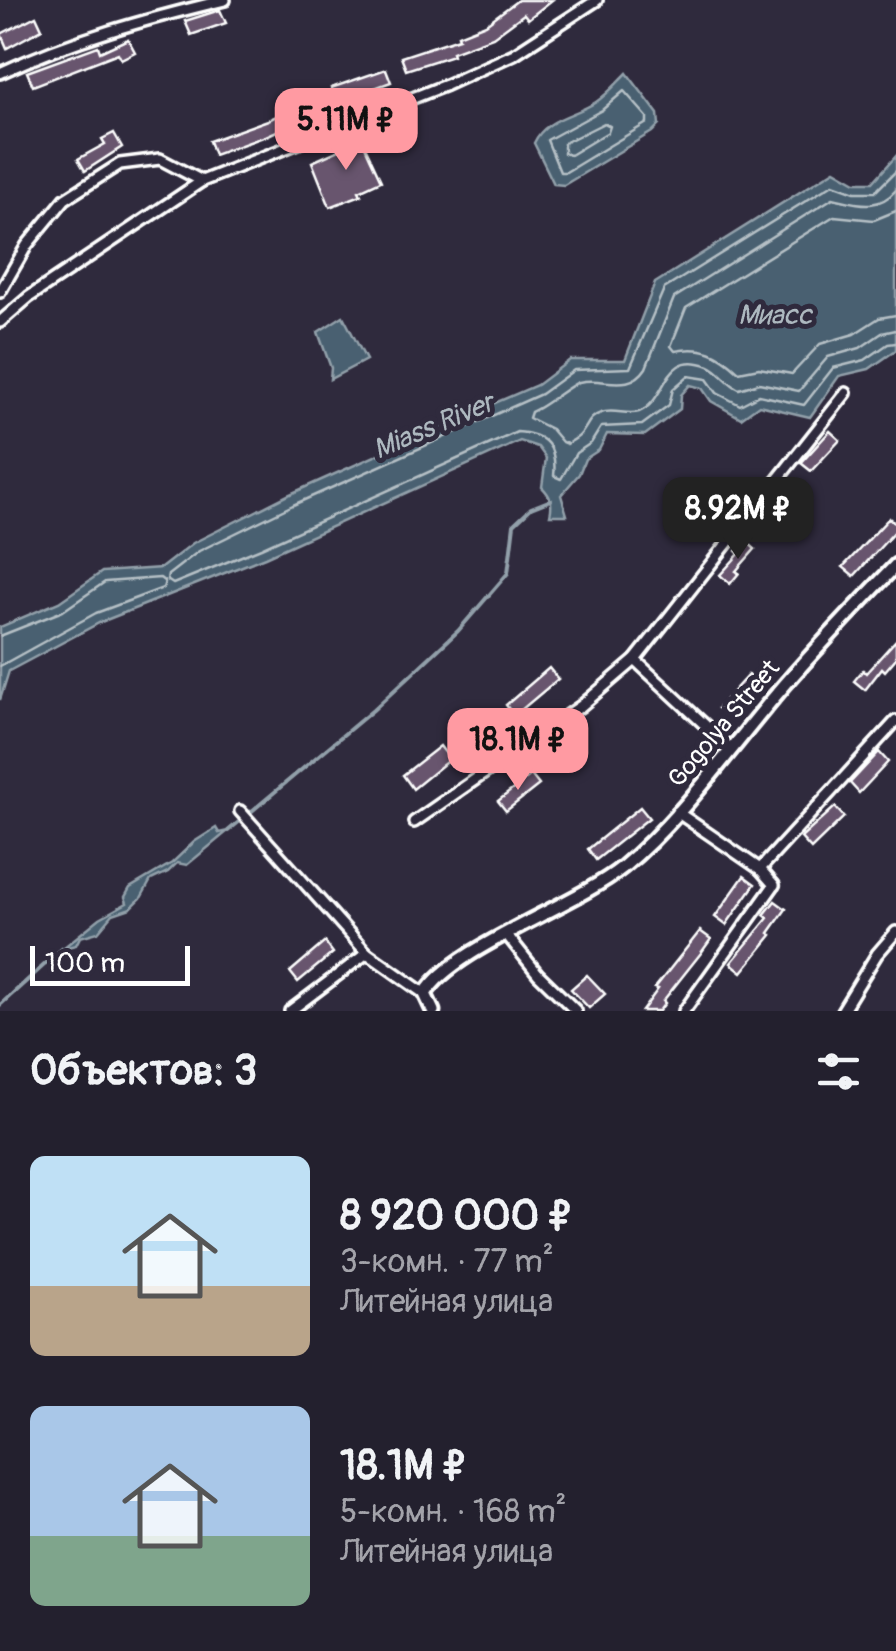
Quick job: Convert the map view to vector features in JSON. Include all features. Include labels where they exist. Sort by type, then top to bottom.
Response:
[{"type":"street","points":[[0,74],[55,47],[160,14],[226,0]]},
{"type":"street","points":[[0,322],[30,297],[202,181],[497,62],[596,0]]},
{"type":"street","points":[[0,292],[28,245],[65,199],[120,164],[160,159],[202,181]]},
{"type":"street","points":[[414,822],[581,706],[635,660],[846,392]]},
{"type":"street","name":"Gogolya Street","points":[[425,994],[443,973],[592,889],[626,865],[732,750],[823,641],[896,566]]},
{"type":"street","points":[[635,660],[732,750]]},
{"type":"street","points":[[760,868],[896,721]]},
{"type":"street","points":[[240,811],[367,954],[425,994],[434,1011]]},
{"type":"street","points":[[677,812],[760,868],[774,884],[684,1011]]},
{"type":"street","points":[[842,1011],[877,954],[896,932]]},
{"type":"street","points":[[508,935],[538,974],[576,1011]]},
{"type":"street","points":[[290,1011],[367,954]]},
{"type":"water","points":[[627,73],[658,114],[659,125],[564,185],[554,184],[534,143],[539,135],[553,123],[600,99]]},
{"type":"water","name":"Миасс","points":[[896,156],[896,350],[869,369],[839,376],[810,417],[759,405],[741,418],[711,401],[702,388],[690,385],[681,395],[680,409],[645,435],[607,434],[599,450],[585,459],[579,474],[561,495],[567,515],[550,515],[550,500],[542,487],[546,458],[538,447],[520,441],[265,557],[101,622],[9,671],[0,700],[0,627],[59,602],[102,572],[161,568],[193,543],[459,416],[537,385],[570,360],[625,360],[655,283],[835,170],[856,182],[873,182]]},
{"type":"water","points":[[343,316],[366,360],[330,379],[331,368],[318,332]]},
{"type":"water","points":[[216,828],[219,833],[228,831],[187,865],[177,863],[151,880],[131,908],[113,914],[98,932],[63,948],[100,918],[127,903],[125,897],[130,888],[172,863]]},
{"type":"building","points":[[518,0],[552,0],[528,19],[524,14],[493,37],[406,70],[401,57],[459,38],[458,35],[486,24]]},
{"type":"building","points":[[220,10],[226,23],[191,35],[185,21]]},
{"type":"building","points":[[36,16],[42,29],[7,48],[1,34]]},
{"type":"building","points":[[128,39],[135,52],[121,59],[118,53],[33,86],[27,72],[98,46],[100,52]]},
{"type":"building","points":[[386,69],[391,82],[322,107],[266,136],[214,155],[209,141],[268,120],[332,91],[331,88]]},
{"type":"building","points":[[114,133],[122,147],[85,171],[78,159],[105,144],[102,139]]},
{"type":"building","points":[[362,140],[381,181],[359,191],[361,195],[330,207],[312,162]]},
{"type":"building","points":[[830,431],[840,440],[811,471],[801,463]]},
{"type":"building","points":[[789,483],[799,492],[770,525],[760,516]]},
{"type":"building","points":[[889,518],[896,524],[896,530],[854,576],[843,567]]},
{"type":"building","points":[[745,540],[755,549],[730,584],[720,575],[739,554],[736,551]]},
{"type":"building","points":[[896,640],[896,658],[885,671],[882,668],[865,690],[854,681]]},
{"type":"building","points":[[549,668],[558,679],[514,716],[506,705]]},
{"type":"building","points":[[748,675],[758,684],[729,716],[718,708]]},
{"type":"building","points":[[440,746],[450,759],[413,789],[403,775]]},
{"type":"building","points":[[879,752],[888,762],[859,793],[850,783]]},
{"type":"building","points":[[531,775],[539,785],[506,811],[498,801]]},
{"type":"building","points":[[640,807],[649,818],[596,860],[588,849]]},
{"type":"building","points":[[835,807],[844,817],[811,849],[801,838]]},
{"type":"building","points":[[744,876],[755,884],[726,925],[715,917]]},
{"type":"building","points":[[775,901],[786,909],[769,933],[772,935],[742,972],[731,963],[768,918],[764,915]]},
{"type":"building","points":[[700,931],[711,939],[665,1003],[659,1011],[642,1011],[658,989],[655,988]]},
{"type":"building","points":[[325,942],[333,953],[298,982],[290,972]]},
{"type":"building","points":[[587,975],[605,994],[589,1008],[571,989]]},
{"type":"waterway","points":[[228,831],[373,710],[458,631],[508,573],[514,524],[531,508],[551,500]]},
{"type":"waterway","points":[[0,1005],[63,948]]},
{"type":"water label","name":"Miass River","points":[[433,425]]}]
